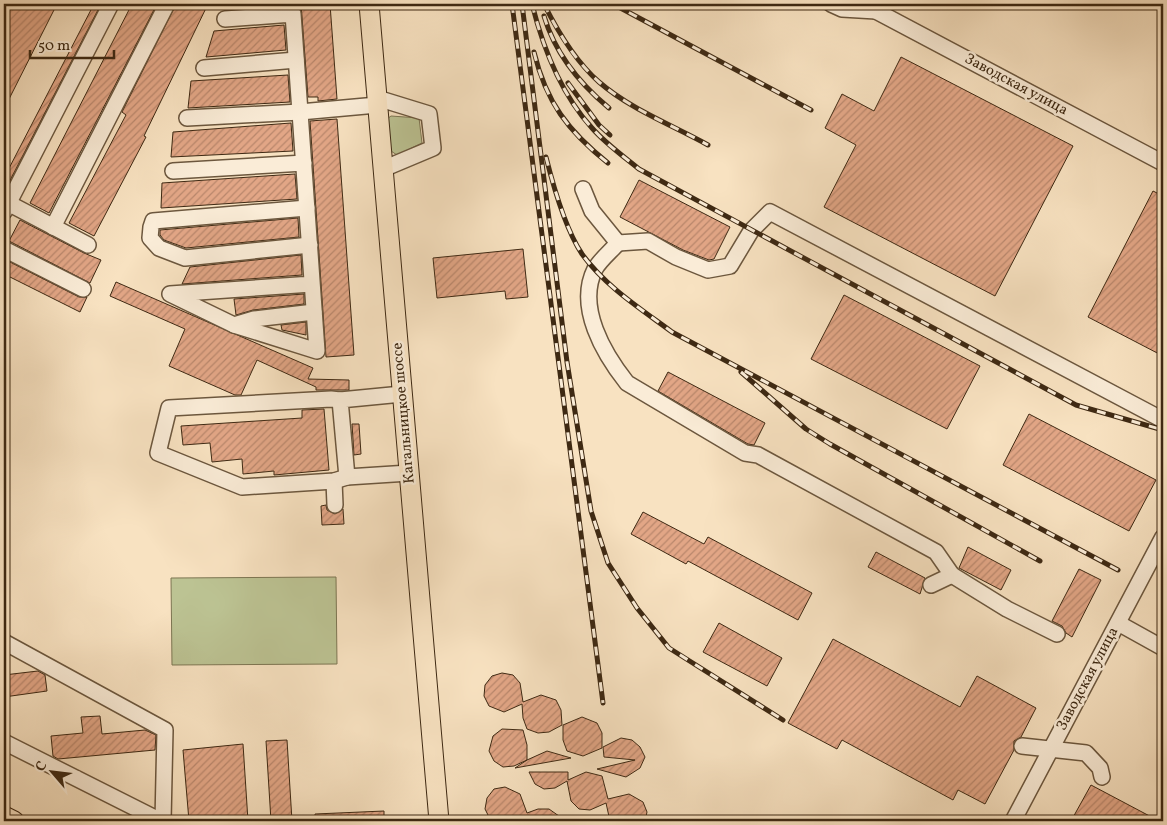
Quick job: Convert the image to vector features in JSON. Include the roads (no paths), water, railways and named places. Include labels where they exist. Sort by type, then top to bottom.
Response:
[{"type":"main road","name":"Кагальницкое шоссе","points":[[369,4],[439,821]]},
{"type":"main road","points":[[4,816],[14,821]]},
{"type":"street","points":[[88,245],[6,208],[111,4]]},
{"type":"street","points":[[53,228],[167,4]]},
{"type":"street","points":[[831,4],[842,10],[878,7]]},
{"type":"street","name":"Заводская улица","points":[[878,7],[1163,163]]},
{"type":"street","points":[[225,19],[293,14],[317,352],[234,325],[170,294],[312,284]]},
{"type":"street","points":[[204,68],[296,60]]},
{"type":"street","points":[[187,118],[300,112],[377,102],[429,114],[433,148],[383,169]]},
{"type":"street","points":[[173,171],[304,163]]},
{"type":"street","points":[[583,189],[592,211],[618,243]]},
{"type":"street","points":[[307,208],[153,221],[150,238],[159,248],[185,258],[310,245]]},
{"type":"street","points":[[1057,634],[1007,609],[952,576],[936,552],[758,455],[745,453],[627,383],[616,370],[593,324],[590,299],[596,269],[618,243],[648,241],[676,257],[708,270],[730,266],[751,231],[770,212],[1163,420]]},
{"type":"street","points":[[4,249],[82,289]]},
{"type":"street","points":[[234,325],[254,319],[314,312]]},
{"type":"street","points":[[402,394],[340,400],[169,408],[158,453],[242,486],[409,473]]},
{"type":"street","points":[[335,505],[340,479],[340,400]]},
{"type":"street","name":"Заводская улица","points":[[1013,821],[1163,538]]},
{"type":"street","points":[[931,585],[952,576]]},
{"type":"street","points":[[1118,623],[1163,648]]},
{"type":"street","points":[[4,642],[165,730],[162,821],[4,742]]},
{"type":"street","points":[[1022,746],[1086,753],[1100,768],[1102,777]]},
{"type":"railway","points":[[512,4],[603,703]]},
{"type":"railway","points":[[522,4],[567,362],[591,511],[608,563],[637,608],[669,648],[783,720]]},
{"type":"railway","points":[[532,4],[554,70],[571,100],[597,134],[639,169],[1076,405],[1163,430]]},
{"type":"railway","points":[[544,4],[568,46],[582,65],[599,82],[638,109],[708,145]]},
{"type":"railway","points":[[613,4],[811,110]]},
{"type":"railway","points":[[544,16],[555,43],[570,67],[588,89],[609,108]]},
{"type":"railway","points":[[534,52],[545,86],[560,114],[581,139],[608,163]]},
{"type":"railway","points":[[568,83],[599,125],[610,135]]},
{"type":"railway","points":[[546,157],[565,220],[582,254],[612,287],[672,332],[1118,570]]},
{"type":"railway","points":[[741,372],[806,429],[1040,561]]}]
